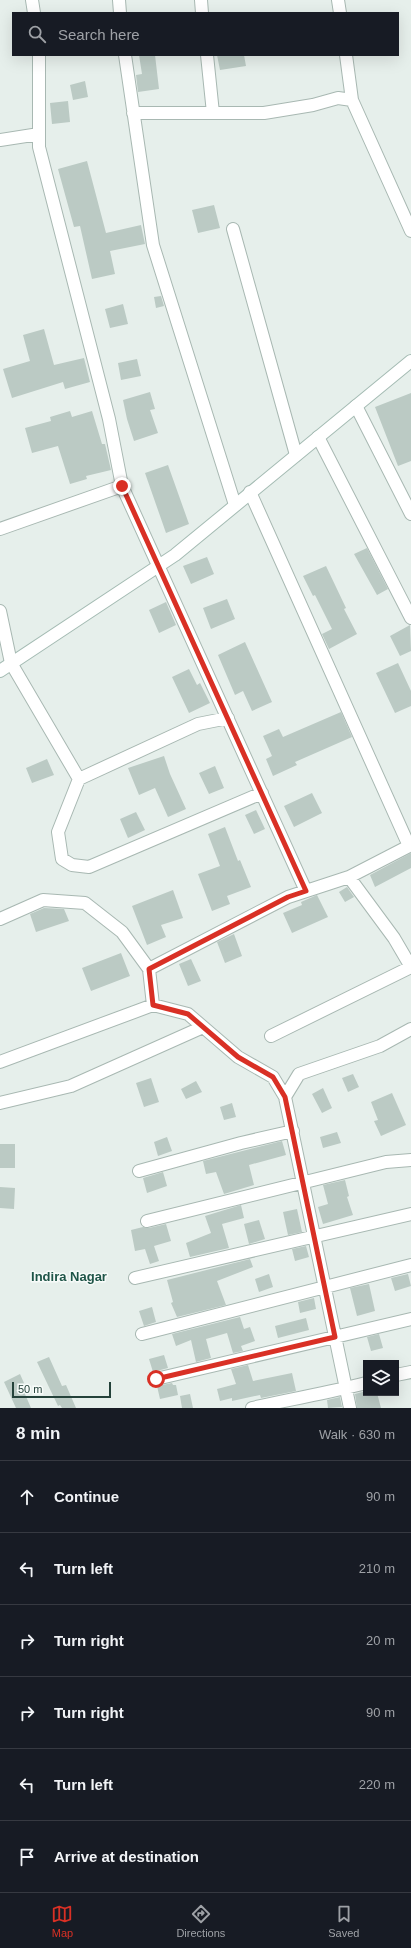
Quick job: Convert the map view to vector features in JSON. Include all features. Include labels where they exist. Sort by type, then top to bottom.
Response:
[{"type":"street","points":[[32,0],[34,12]]},
{"type":"street","points":[[119,0],[120,12]]},
{"type":"street","points":[[201,0],[202,12]]},
{"type":"street","points":[[338,0],[340,12]]},
{"type":"street","points":[[39,56],[39,147],[109,419],[122,486],[306,891]]},
{"type":"street","points":[[126,56],[133,113],[153,245],[235,505]]},
{"type":"street","points":[[207,56],[213,113]]},
{"type":"street","points":[[346,56],[352,100],[411,231]]},
{"type":"street","points":[[133,113],[264,113],[338,98],[352,100]]},
{"type":"street","points":[[0,140],[39,134]]},
{"type":"street","points":[[233,229],[296,455]]},
{"type":"street","points":[[0,671],[175,555],[411,361]]},
{"type":"street","points":[[356,406],[411,514]]},
{"type":"street","points":[[318,437],[411,618]]},
{"type":"street","points":[[0,529],[122,486]]},
{"type":"street","points":[[149,969],[288,897],[348,877],[410,846],[250,492]]},
{"type":"street","points":[[0,611],[11,663],[80,779]]},
{"type":"street","points":[[228,718],[198,724],[80,779],[58,832],[62,859],[72,865],[89,867],[262,793]]},
{"type":"street","points":[[272,1036],[411,967],[394,938],[348,877]]},
{"type":"street","points":[[0,919],[43,900],[85,903],[122,932],[149,969],[153,1005]]},
{"type":"street","points":[[0,1062],[153,1005],[188,1014],[238,1057],[273,1077],[285,1097],[293,1131],[350,1408]]},
{"type":"street","points":[[0,1103],[71,1086],[203,1027]]},
{"type":"street","points":[[285,1097],[299,1074],[380,1046],[411,1029]]},
{"type":"street","points":[[138,1171],[241,1143],[293,1131]]},
{"type":"street","points":[[147,1221],[409,1157]]},
{"type":"street","points":[[136,1278],[411,1214]]},
{"type":"street","points":[[142,1334],[411,1265]]},
{"type":"street","points":[[156,1379],[411,1319]]},
{"type":"street","points":[[399,1374],[411,1372]]},
{"type":"street","points":[[252,1408],[293,1398],[346,1389],[363,1384]]},
{"type":"building","points":[[139,56],[155,56],[159,89],[138,92],[136,75],[142,74]]},
{"type":"building","points":[[217,56],[244,56],[246,66],[220,70]]},
{"type":"building","points":[[85,81],[88,97],[73,100],[70,85]]},
{"type":"building","points":[[68,101],[70,122],[52,124],[50,103]]},
{"type":"building","points":[[87,161],[106,233],[141,225],[145,244],[110,251],[115,274],[92,279],[80,226],[74,227],[58,169]]},
{"type":"building","points":[[214,205],[220,228],[198,233],[192,210]]},
{"type":"building","points":[[161,296],[164,306],[156,308],[154,297]]},
{"type":"building","points":[[123,304],[128,324],[110,328],[105,309]]},
{"type":"building","points":[[44,329],[54,365],[84,358],[90,382],[65,389],[63,382],[12,398],[3,369],[30,361],[23,335]]},
{"type":"building","points":[[137,359],[141,376],[121,380],[118,363]]},
{"type":"building","points":[[150,392],[155,409],[150,410],[158,433],[134,441],[123,400]]},
{"type":"building","points":[[411,393],[411,461],[398,466],[375,407]]},
{"type":"building","points":[[70,411],[72,417],[92,411],[102,444],[105,444],[111,470],[86,476],[87,479],[70,484],[58,446],[32,453],[25,428],[51,421],[50,417]]},
{"type":"building","points":[[168,465],[189,524],[166,533],[145,473]]},
{"type":"building","points":[[367,548],[388,589],[377,595],[354,554]]},
{"type":"building","points":[[207,557],[214,574],[191,584],[183,566]]},
{"type":"building","points":[[326,566],[346,608],[344,609],[357,634],[329,649],[322,634],[332,629],[315,595],[313,596],[303,576]]},
{"type":"building","points":[[227,599],[235,619],[211,629],[203,608]]},
{"type":"building","points":[[166,602],[176,625],[159,633],[149,610]]},
{"type":"building","points":[[410,625],[411,651],[400,656],[390,636]]},
{"type":"building","points":[[245,642],[272,702],[252,711],[243,691],[235,695],[218,655]]},
{"type":"building","points":[[398,663],[411,691],[411,706],[395,713],[376,673]]},
{"type":"building","points":[[189,669],[197,685],[200,683],[210,703],[189,713],[172,677]]},
{"type":"building","points":[[341,712],[352,737],[295,762],[297,765],[273,776],[266,759],[272,756],[263,736],[279,729],[283,737]]},
{"type":"building","points":[[164,756],[170,774],[186,809],[168,817],[155,788],[139,795],[128,768]]},
{"type":"building","points":[[47,759],[54,775],[32,783],[26,768]]},
{"type":"building","points":[[215,766],[224,788],[209,794],[199,773]]},
{"type":"building","points":[[312,793],[322,813],[294,827],[284,806]]},
{"type":"building","points":[[256,810],[265,829],[254,834],[245,815]]},
{"type":"building","points":[[136,812],[145,830],[128,838],[120,819]]},
{"type":"building","points":[[225,827],[238,861],[240,860],[251,887],[227,896],[230,904],[212,911],[198,874],[220,866],[208,834]]},
{"type":"building","points":[[411,853],[411,868],[375,887],[370,875]]},
{"type":"building","points":[[347,887],[354,897],[345,902],[339,892]]},
{"type":"building","points":[[173,890],[183,918],[161,925],[166,937],[147,945],[132,906]]},
{"type":"building","points":[[317,895],[328,917],[292,933],[283,913],[302,905],[301,902]]},
{"type":"building","points":[[44,908],[64,909],[69,921],[36,932],[30,914]]},
{"type":"building","points":[[234,934],[242,956],[225,963],[217,942]]},
{"type":"building","points":[[121,953],[130,976],[91,991],[82,968]]},
{"type":"building","points":[[191,959],[201,981],[188,986],[179,964]]},
{"type":"building","points":[[353,1074],[359,1087],[348,1092],[342,1078]]},
{"type":"building","points":[[151,1078],[159,1102],[144,1107],[136,1083]]},
{"type":"building","points":[[196,1081],[202,1092],[186,1099],[181,1089]]},
{"type":"building","points":[[323,1088],[332,1108],[322,1113],[312,1094]]},
{"type":"building","points":[[392,1093],[406,1125],[381,1136],[374,1121],[378,1120],[371,1102]]},
{"type":"building","points":[[232,1103],[236,1117],[224,1120],[220,1107]]},
{"type":"building","points":[[337,1132],[341,1143],[323,1148],[320,1137]]},
{"type":"building","points":[[167,1137],[172,1151],[158,1156],[154,1142]]},
{"type":"building","points":[[282,1141],[286,1155],[249,1165],[254,1185],[224,1194],[216,1172],[206,1174],[203,1161]]},
{"type":"building","points":[[0,1144],[15,1144],[15,1168],[0,1168]]},
{"type":"building","points":[[163,1172],[167,1186],[147,1193],[143,1178]]},
{"type":"building","points":[[345,1180],[349,1196],[347,1197],[353,1215],[323,1224],[318,1207],[328,1204],[323,1185]]},
{"type":"building","points":[[0,1187],[15,1188],[14,1209],[0,1208]]},
{"type":"building","points":[[241,1205],[244,1218],[222,1224],[229,1248],[190,1257],[186,1243],[211,1233],[205,1216]]},
{"type":"building","points":[[297,1209],[302,1232],[288,1235],[283,1212]]},
{"type":"building","points":[[259,1220],[265,1239],[249,1244],[244,1224]]},
{"type":"building","points":[[166,1224],[171,1241],[154,1246],[159,1261],[150,1264],[145,1249],[135,1251],[131,1230]]},
{"type":"building","points":[[306,1246],[309,1257],[295,1261],[292,1249]]},
{"type":"building","points":[[250,1259],[253,1267],[217,1281],[226,1305],[177,1317],[171,1303],[173,1302],[167,1280]]},
{"type":"building","points":[[269,1274],[273,1287],[259,1292],[255,1279]]},
{"type":"building","points":[[408,1274],[411,1286],[395,1291],[391,1278]]},
{"type":"building","points":[[369,1284],[375,1311],[357,1316],[350,1288]]},
{"type":"building","points":[[314,1298],[316,1309],[300,1313],[298,1302]]},
{"type":"building","points":[[152,1307],[156,1322],[144,1326],[139,1311]]},
{"type":"building","points":[[240,1317],[244,1329],[250,1327],[255,1341],[241,1346],[243,1351],[233,1353],[227,1333],[206,1339],[211,1358],[196,1362],[191,1340],[176,1346],[172,1334]]},
{"type":"building","points":[[306,1318],[309,1330],[278,1338],[275,1326]]},
{"type":"building","points":[[379,1334],[383,1348],[371,1351],[367,1337]]},
{"type":"building","points":[[164,1355],[168,1368],[153,1372],[149,1359]]},
{"type":"building","points":[[49,1357],[62,1386],[66,1385],[76,1408],[62,1408],[60,1405],[58,1406],[37,1362]]},
{"type":"building","points":[[248,1365],[253,1381],[292,1373],[296,1391],[261,1398],[260,1395],[232,1401],[232,1398],[220,1401],[217,1389],[236,1384],[231,1369]]},
{"type":"building","points":[[20,1374],[28,1392],[25,1394],[31,1408],[16,1408],[4,1382]]},
{"type":"building","points":[[172,1383],[173,1385],[176,1385],[178,1395],[160,1399],[157,1386]]},
{"type":"building","points":[[363,1392],[363,1396],[378,1396],[381,1408],[357,1408],[355,1394]]},
{"type":"building","points":[[190,1394],[193,1408],[182,1408],[180,1396]]},
{"type":"building","points":[[340,1397],[342,1407],[328,1408],[327,1400]]},
{"type":"district","name":"Indira Nagar","points":[[69,1276]]},
{"type":"route","points":[[122,486],[306,891],[288,897],[149,969],[153,1005],[188,1014],[238,1057],[273,1077],[285,1097],[335,1337],[156,1379]]}]
